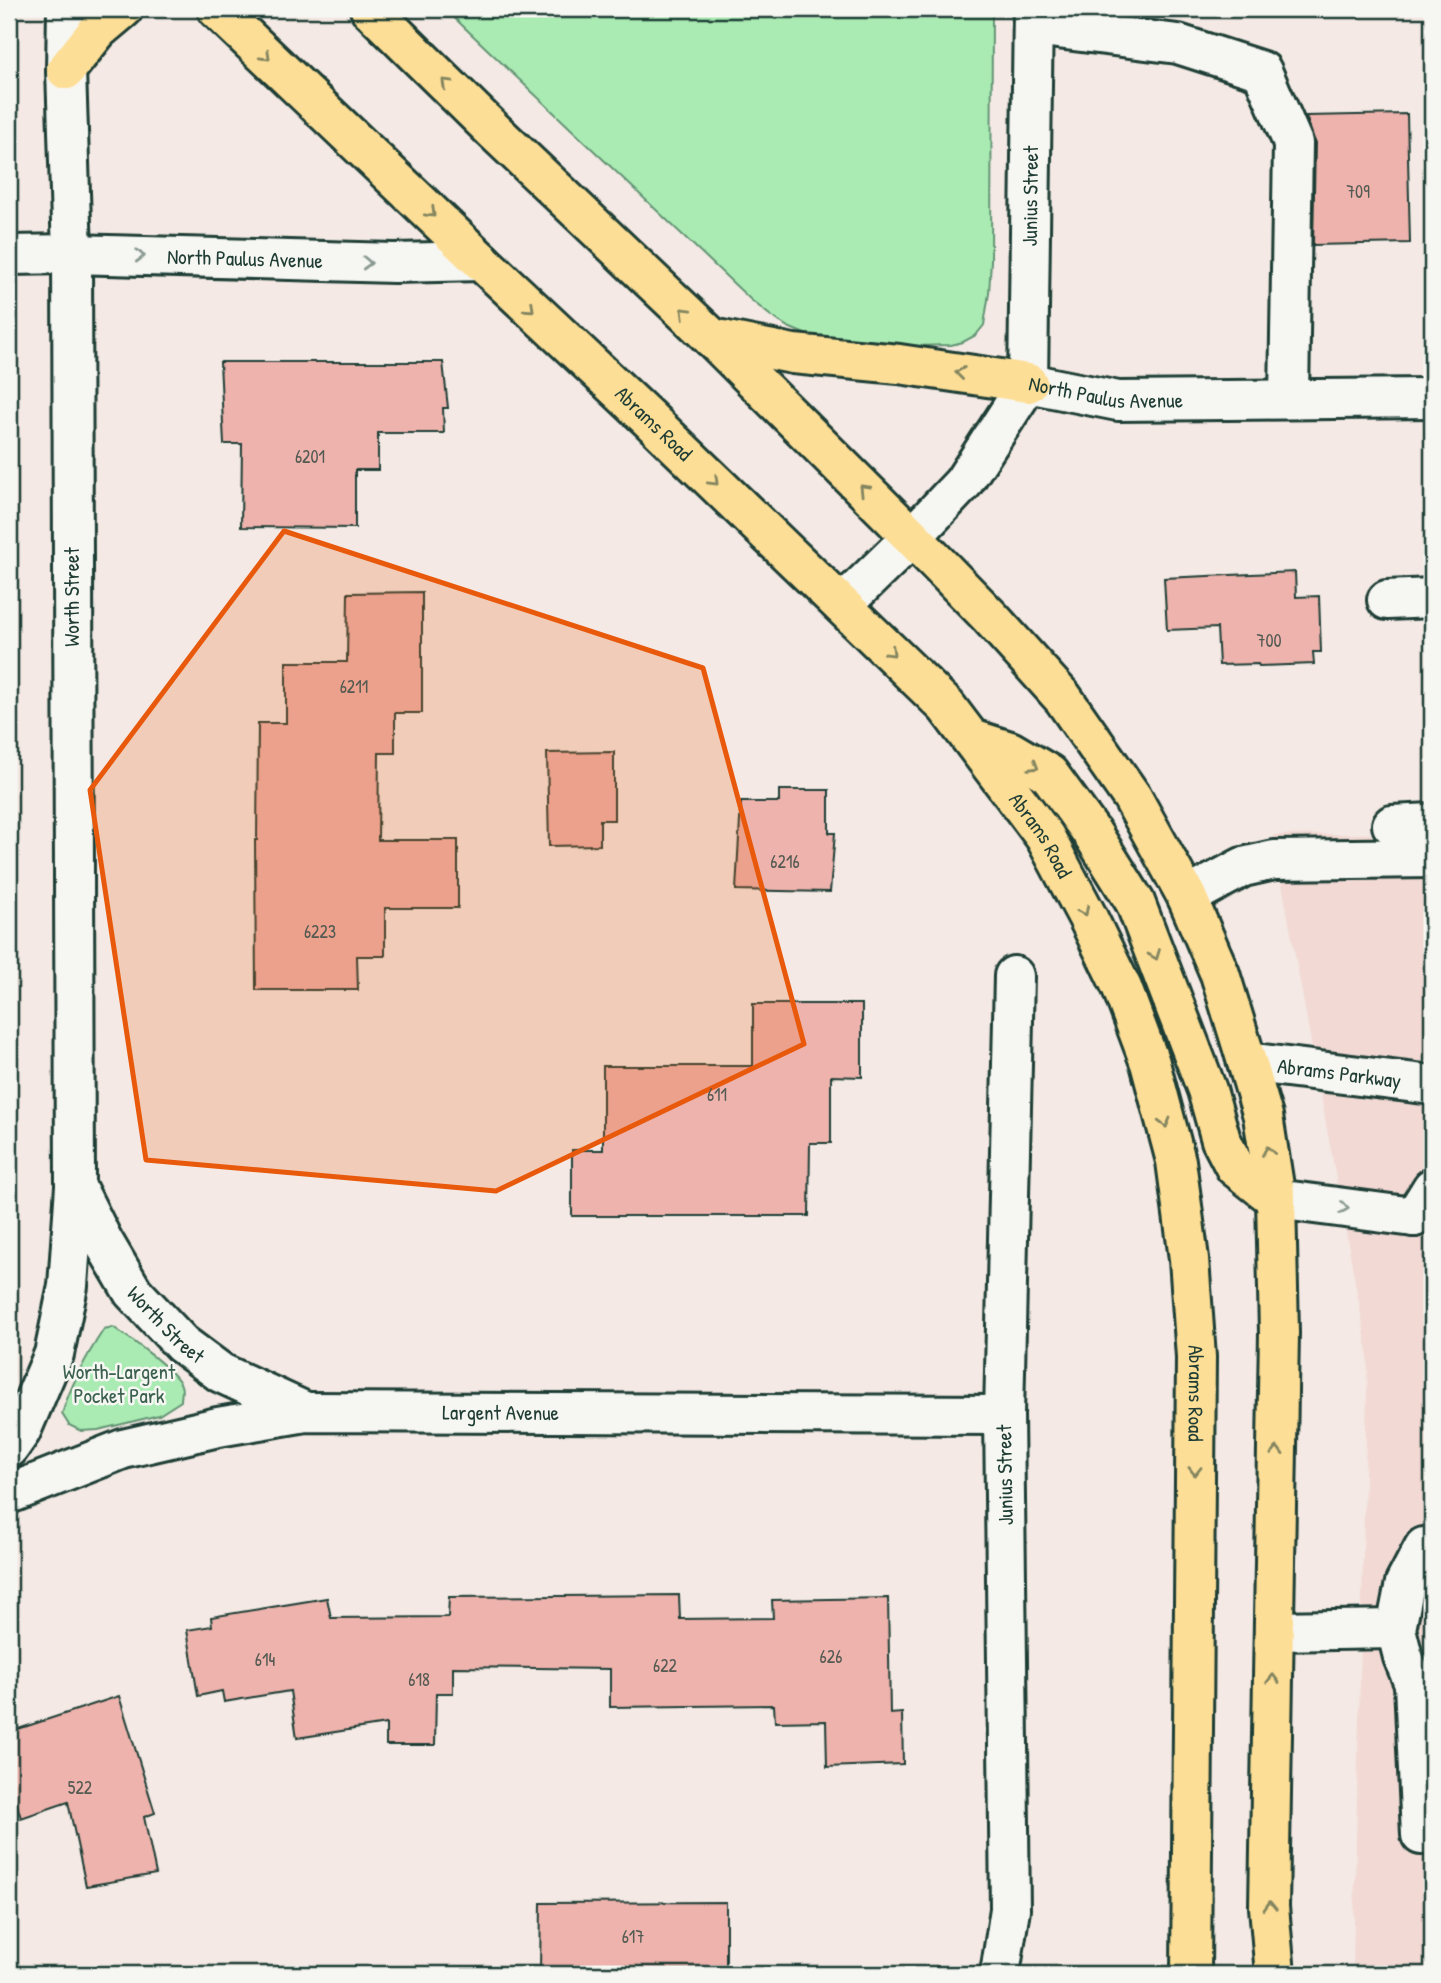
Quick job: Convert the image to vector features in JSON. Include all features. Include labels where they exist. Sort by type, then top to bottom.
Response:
[{"type":"main road","points":[[66,70],[98,30],[123,9]]},
{"type":"main road","name":"Abrams Road","points":[[217,9],[946,706],[1045,837],[1111,964],[1150,1063],[1175,1161],[1189,1259],[1196,1357],[1191,1974]]},
{"type":"main road","points":[[370,9],[712,338],[990,617],[1063,698],[1132,797],[1187,897],[1220,974],[1263,1116],[1276,1199],[1279,1333],[1269,1907],[1275,1974]]},
{"type":"main road","points":[[712,338],[793,354],[898,364],[1028,383]]},
{"type":"main road","points":[[972,739],[1010,751],[1049,774],[1092,833],[1135,902],[1207,1090],[1221,1140],[1235,1167],[1276,1199]]},
{"type":"street","name":"Worth Street","points":[[9,1448],[21,1431],[54,1354],[68,1286],[75,1185],[72,254],[66,70],[67,9]]},
{"type":"street","name":"Junius Street","points":[[1028,383],[1033,18]]},
{"type":"street","points":[[1033,18],[1178,44],[1262,71],[1293,143],[1289,399]]},
{"type":"street","name":"North Paulus Avenue","points":[[9,255],[72,254],[394,263],[481,261]]},
{"type":"street","name":"North Paulus Avenue","points":[[842,604],[912,537],[963,483],[1028,383],[1118,401],[1432,398]]},
{"type":"street","points":[[1387,600],[1432,598]]},
{"type":"street","points":[[1392,825],[1432,823]]},
{"type":"street","points":[[1187,897],[1243,867],[1274,860],[1432,858]]},
{"type":"street","name":"Junius Street","points":[[1000,1974],[1010,1909],[1004,1415],[1014,976]]},
{"type":"street","name":"Abrams Parkway","points":[[1247,1062],[1432,1086]]},
{"type":"street","name":"Worth Street","points":[[75,1185],[133,1292],[182,1344],[221,1373],[306,1412]]},
{"type":"street","points":[[1276,1199],[1426,1214]]},
{"type":"street","name":"Largent Avenue","points":[[9,1494],[123,1449],[218,1427],[306,1412],[1004,1415]]},
{"type":"street","points":[[1421,1835],[1423,1693],[1403,1657],[1396,1629],[1405,1583],[1424,1547]]},
{"type":"street","points":[[1274,1631],[1396,1629]]},
{"type":"highlighted area","points":[[284,531],[703,668],[804,1044],[496,1191],[146,1160],[90,790]]},
{"type":"shaded area","points":[[1432,833],[1432,1974],[1356,1974],[1353,1963],[1368,1352],[1273,835]]},
{"type":"green space","points":[[445,9],[992,9],[991,261],[984,325],[976,335],[951,345],[877,347],[817,339],[788,327],[751,300]]},
{"type":"green space","name":"Worth-Largent Pocket Park","points":[[113,1327],[170,1371],[182,1387],[181,1401],[159,1415],[98,1430],[81,1431],[69,1425],[62,1414],[92,1349],[104,1329]]},
{"type":"building","points":[[1407,114],[1410,243],[1313,245],[1315,143],[1306,116]]},
{"type":"building","points":[[220,362],[443,362],[448,408],[443,408],[444,433],[378,433],[378,470],[355,470],[355,528],[241,527],[242,444],[224,444]]},
{"type":"building","points":[[1295,572],[1296,597],[1319,596],[1321,652],[1313,652],[1314,664],[1219,665],[1217,628],[1167,630],[1164,578]]},
{"type":"building","points":[[422,592],[422,713],[395,713],[395,753],[379,753],[378,840],[458,840],[458,908],[385,908],[385,956],[357,956],[358,990],[256,990],[255,840],[258,723],[286,723],[286,662],[347,662],[348,593]]},
{"type":"building","points":[[614,752],[614,820],[600,820],[600,845],[549,846],[547,753]]},
{"type":"building","points":[[779,790],[829,790],[829,833],[835,833],[830,892],[736,890],[741,802],[779,802]]},
{"type":"building","points":[[753,1004],[862,1004],[862,1077],[831,1076],[831,1143],[810,1143],[809,1216],[572,1216],[572,1150],[603,1150],[603,1066],[753,1066]]},
{"type":"building","points":[[679,1595],[680,1619],[773,1618],[772,1600],[888,1598],[890,1714],[902,1713],[903,1764],[827,1767],[826,1721],[775,1722],[774,1705],[610,1707],[610,1669],[453,1667],[453,1693],[436,1693],[435,1745],[386,1745],[386,1724],[297,1738],[290,1691],[224,1702],[222,1691],[198,1696],[187,1630],[212,1626],[211,1617],[327,1598],[331,1618],[448,1617],[449,1597]]},
{"type":"building","points":[[119,1696],[155,1813],[144,1817],[156,1874],[86,1886],[68,1802],[21,1818],[9,1779],[9,1732]]},
{"type":"building","points":[[726,1902],[726,1970],[540,1970],[541,1903]]}]
